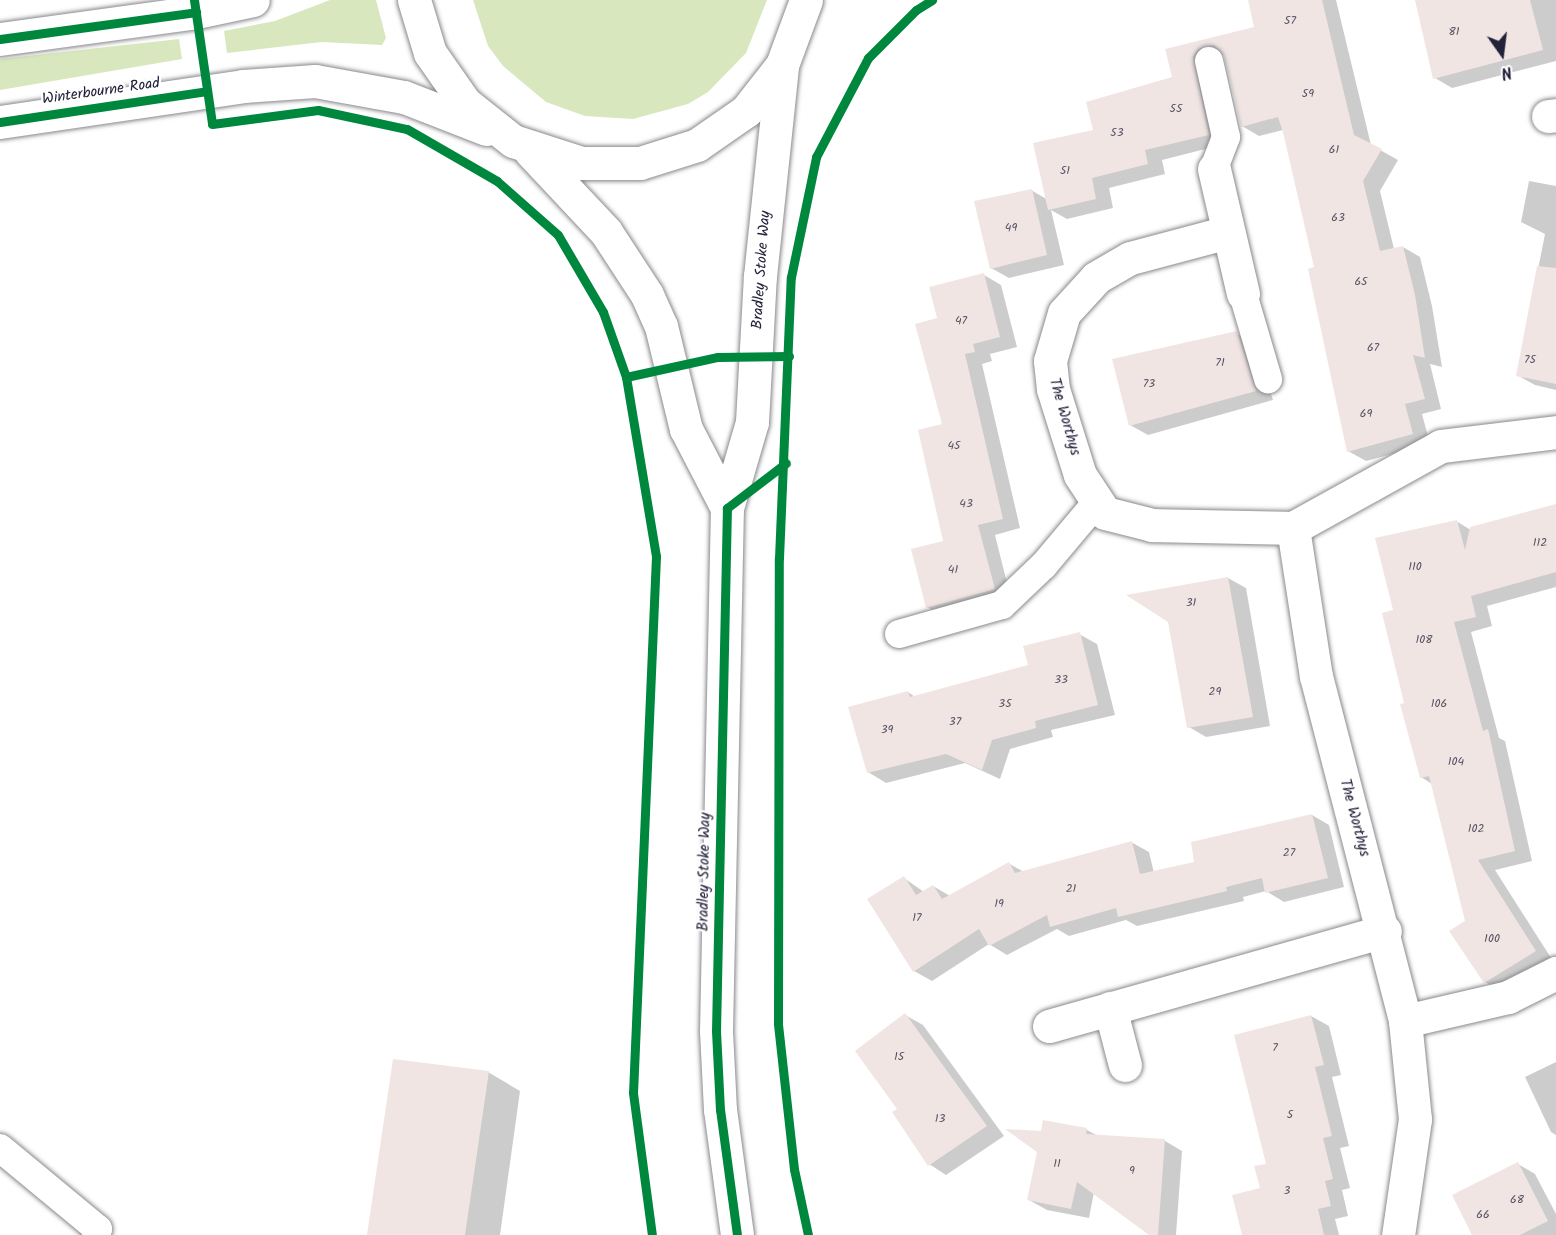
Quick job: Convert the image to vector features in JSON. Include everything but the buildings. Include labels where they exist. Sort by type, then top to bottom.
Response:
[{"type":"street","points":[[0,39],[196,12],[253,0]]},
{"type":"street","points":[[414,0],[430,53],[465,103],[519,144]]},
{"type":"street","points":[[786,57],[806,0]]},
{"type":"street","points":[[786,57],[828,0]]},
{"type":"street","name":"Winterbourne Road","points":[[0,122],[243,86],[315,81],[404,97],[519,144],[581,163],[640,163],[697,145],[746,111],[786,57]]},
{"type":"street","name":"Bradley Stoke Way","points":[[737,1235],[720,1110],[716,1031],[727,508],[752,422],[760,276],[786,57]]},
{"type":"street","name":"Bradley Stoke Way","points":[[519,144],[600,225],[647,295],[661,327],[686,429],[727,508]]},
{"type":"street","points":[[1214,169],[1243,294]]},
{"type":"street","name":"The Worthys","points":[[1228,232],[1130,258],[1096,278],[1064,313],[1050,362],[1053,388],[1080,475],[1105,513],[1152,525],[1293,528],[1316,676],[1385,932],[1405,1021],[1415,1119],[1398,1235]]},
{"type":"street","points":[[1293,528],[1441,446],[1556,432]]},
{"type":"street","points":[[1048,1026],[1385,932]]},
{"type":"street","points":[[1405,1021],[1508,997],[1556,974]]},
{"type":"street","points":[[1110,1008],[1125,1065]]},
{"type":"lane","points":[[1209,61],[1226,137],[1214,169]]},
{"type":"lane","points":[[1243,294],[1268,379]]},
{"type":"lane","points":[[899,634],[1002,604],[1044,565],[1097,502]]},
{"type":"lane","points":[[0,1148],[98,1229],[96,1235]]},
{"type":"green space","points":[[330,0],[376,0],[386,38],[382,45],[322,42],[227,53],[224,31],[275,21]]},
{"type":"green space","points":[[473,0],[767,0],[746,53],[708,92],[688,104],[633,119],[585,116],[546,102],[503,66],[488,46]]},
{"type":"green space","points":[[179,39],[182,59],[0,90],[0,59]]},
{"type":"cycle path","points":[[194,0],[212,124],[318,110],[407,129],[497,181],[558,235],[603,312],[626,377],[656,556],[633,1093],[652,1235]]},
{"type":"cycle path","points":[[808,1235],[794,1169],[778,1023],[779,558],[791,277],[816,157],[868,58],[916,10],[932,0]]},
{"type":"cycle path","points":[[0,39],[196,12]]},
{"type":"cycle path","points":[[0,122],[207,91]]},
{"type":"cycle path","points":[[626,377],[718,357],[789,356]]},
{"type":"cycle path","points":[[737,1235],[720,1110],[716,1031],[727,508],[786,463]]}]
